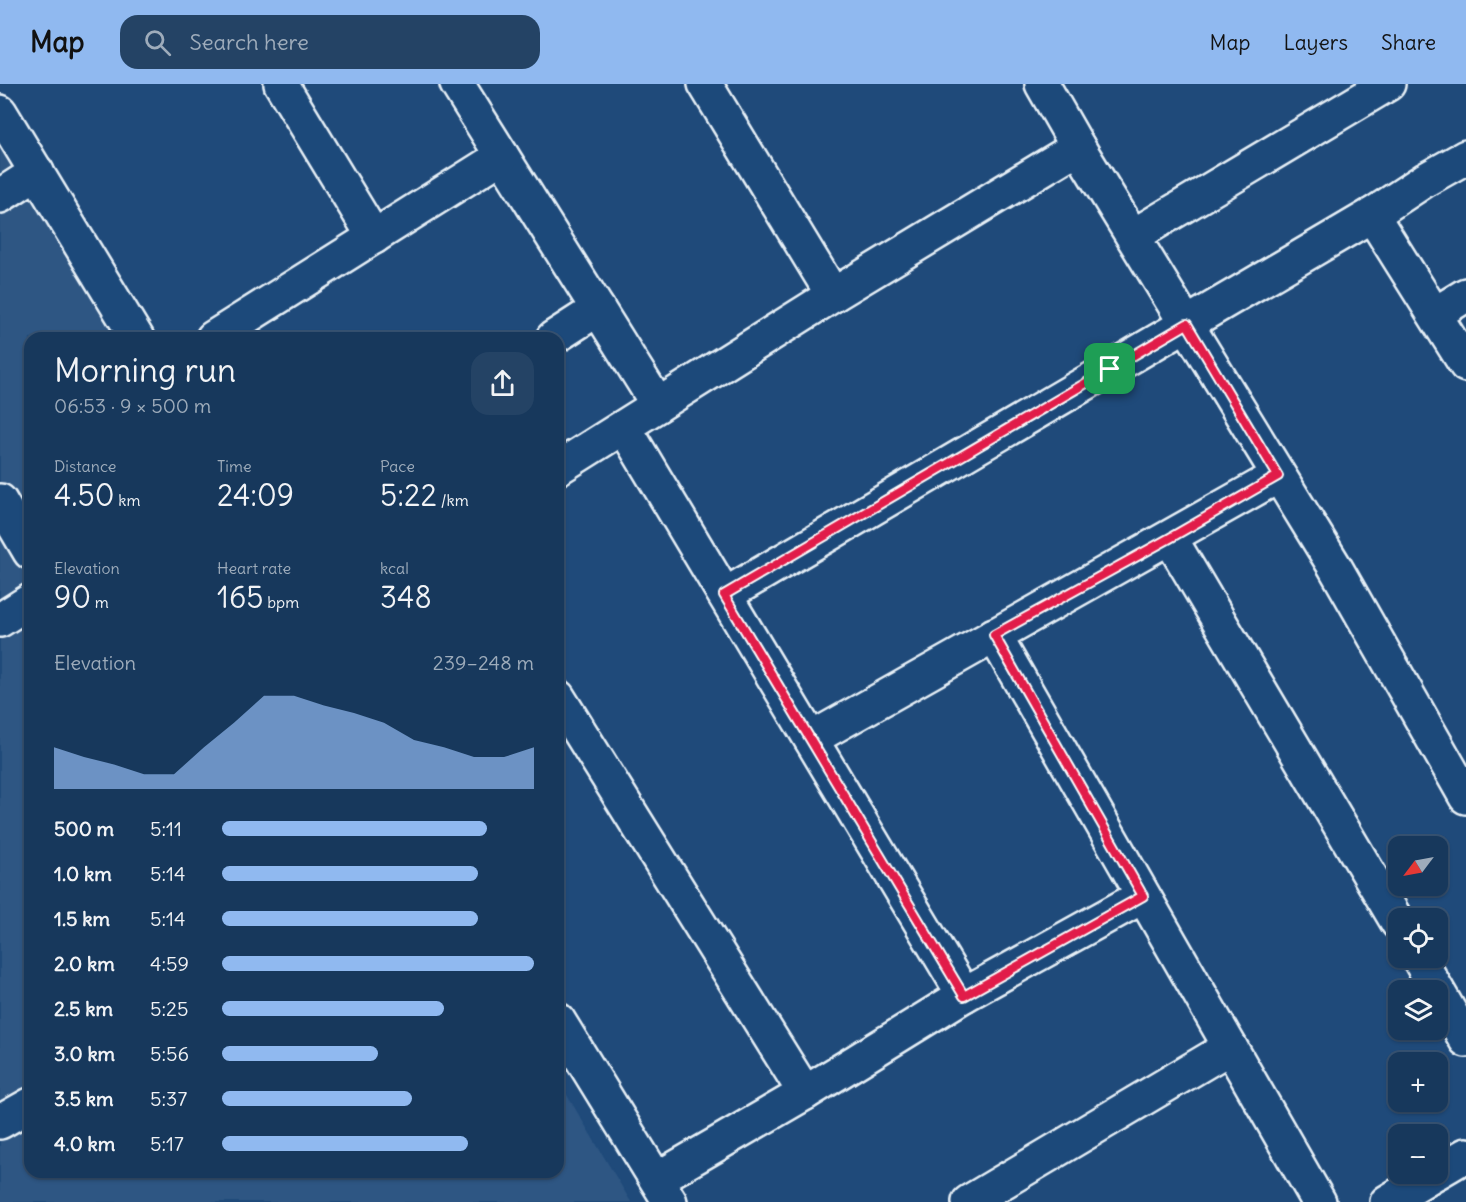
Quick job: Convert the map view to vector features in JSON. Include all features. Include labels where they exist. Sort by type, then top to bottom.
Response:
[{"type":"street","points":[[281,84],[374,237]]},
{"type":"street","points":[[457,84],[658,405]]},
{"type":"street","points":[[705,84],[833,295]]},
{"type":"street","points":[[1043,84],[1078,147],[1335,567],[1462,780]]},
{"type":"street","points":[[1133,236],[1388,84]]},
{"type":"street","points":[[0,112],[133,332]]},
{"type":"street","points":[[564,464],[833,295],[1078,147]]},
{"type":"street","points":[[223,332],[502,156]]},
{"type":"street","points":[[724,595],[1372,215],[1425,180],[1466,157]]},
{"type":"street","points":[[0,196],[37,172]]},
{"type":"street","points":[[1372,215],[1466,365]]},
{"type":"street","points":[[1436,314],[1466,295]]},
{"type":"street","points":[[562,332],[598,309]]},
{"type":"street","points":[[624,427],[964,996]]},
{"type":"street","points":[[811,739],[1278,476]]},
{"type":"street","points":[[0,501],[24,542]]},
{"type":"street","points":[[1170,538],[1389,908]]},
{"type":"street","points":[[0,620],[24,605]]},
{"type":"street","points":[[994,635],[1318,1202]]},
{"type":"street","points":[[564,707],[805,1093]]},
{"type":"street","points":[[564,1030],[664,1191],[805,1093],[964,996],[1143,896]]},
{"type":"street","points":[[1424,968],[1466,1040]]},
{"type":"street","points":[[969,1202],[1230,1047]]},
{"type":"street","points":[[0,1122],[24,1108]]},
{"type":"street","points":[[1448,1165],[1466,1155]]},
{"type":"street","points":[[1387,1202],[1416,1184]]},
{"type":"shaded area","points":[[0,143],[113,332],[24,332],[24,1178],[564,1178],[564,1090],[631,1202],[0,1202]]},
{"type":"route","points":[[1187,324],[1278,476],[994,635],[1143,896],[964,996],[724,595],[1110,369],[1187,324]]}]
